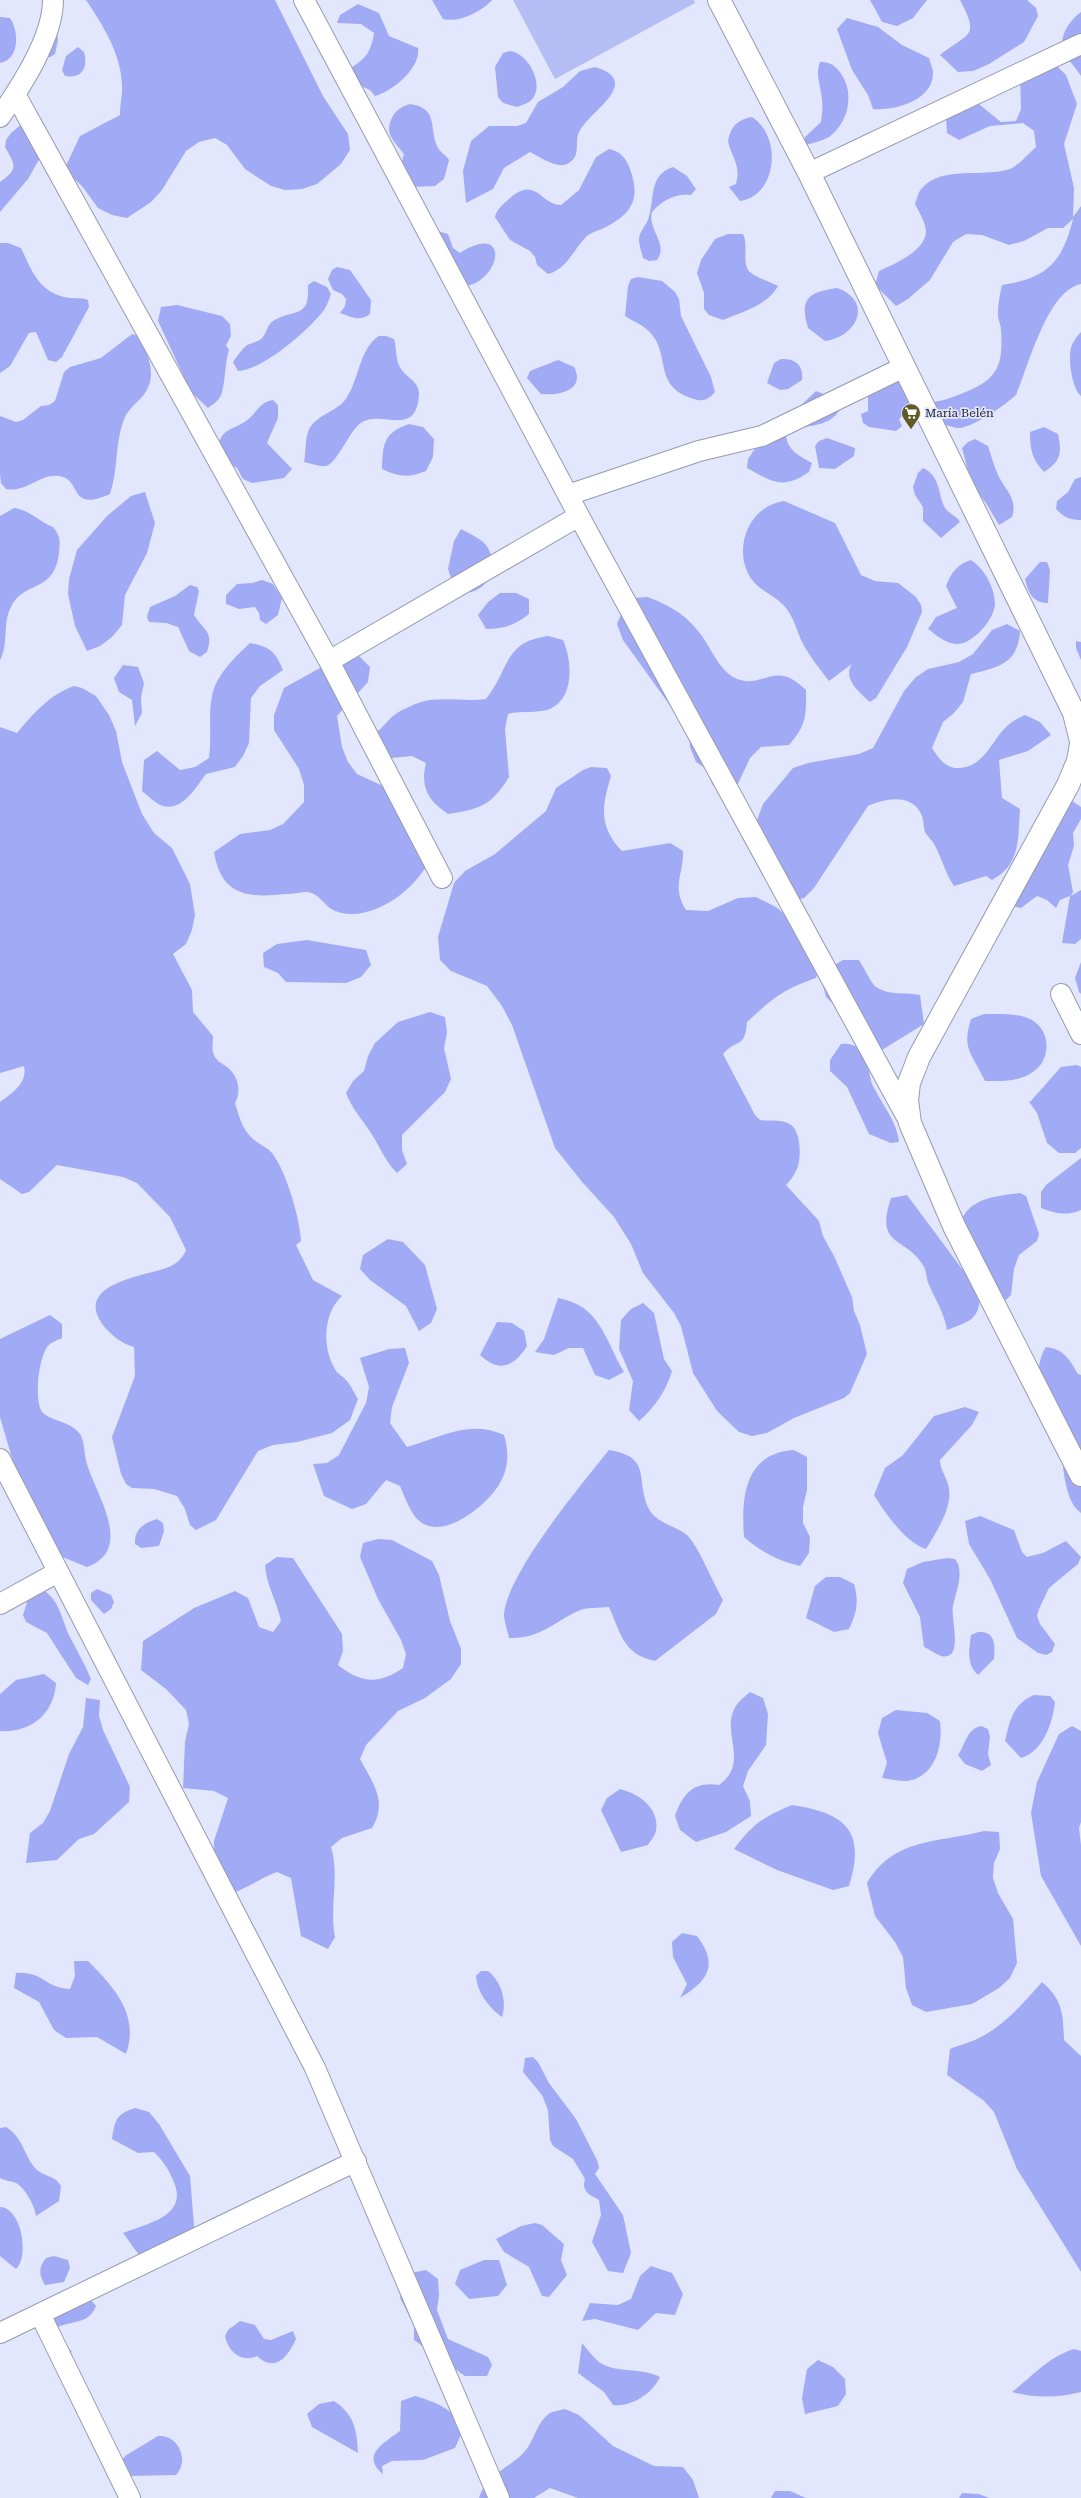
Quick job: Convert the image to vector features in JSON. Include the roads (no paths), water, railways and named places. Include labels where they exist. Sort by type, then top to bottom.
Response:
[{"type":"street","points":[[0,117],[15,94],[50,28],[53,0]]},
{"type":"street","points":[[304,0],[579,516],[910,1123],[954,1226],[1081,1475]]},
{"type":"street","points":[[719,0],[809,173],[1074,713],[1081,741]]},
{"type":"street","points":[[809,173],[1081,44]]},
{"type":"street","points":[[15,94],[329,661],[442,878]]},
{"type":"street","points":[[568,495],[699,451],[762,436],[904,367]]},
{"type":"street","points":[[329,661],[579,516]]},
{"type":"street","points":[[910,1123],[907,1100],[909,1083],[918,1057],[1068,785],[1078,761],[1081,744]]},
{"type":"street","points":[[1061,994],[1081,1034]]},
{"type":"street","points":[[0,1459],[315,2068],[356,2161],[498,2498]]},
{"type":"street","points":[[0,1604],[58,1572]]},
{"type":"street","points":[[0,2333],[356,2161]]},
{"type":"street","points":[[40,2314],[130,2498]]},
{"type":"place","name":"María Belén","points":[[911,430]]}]
